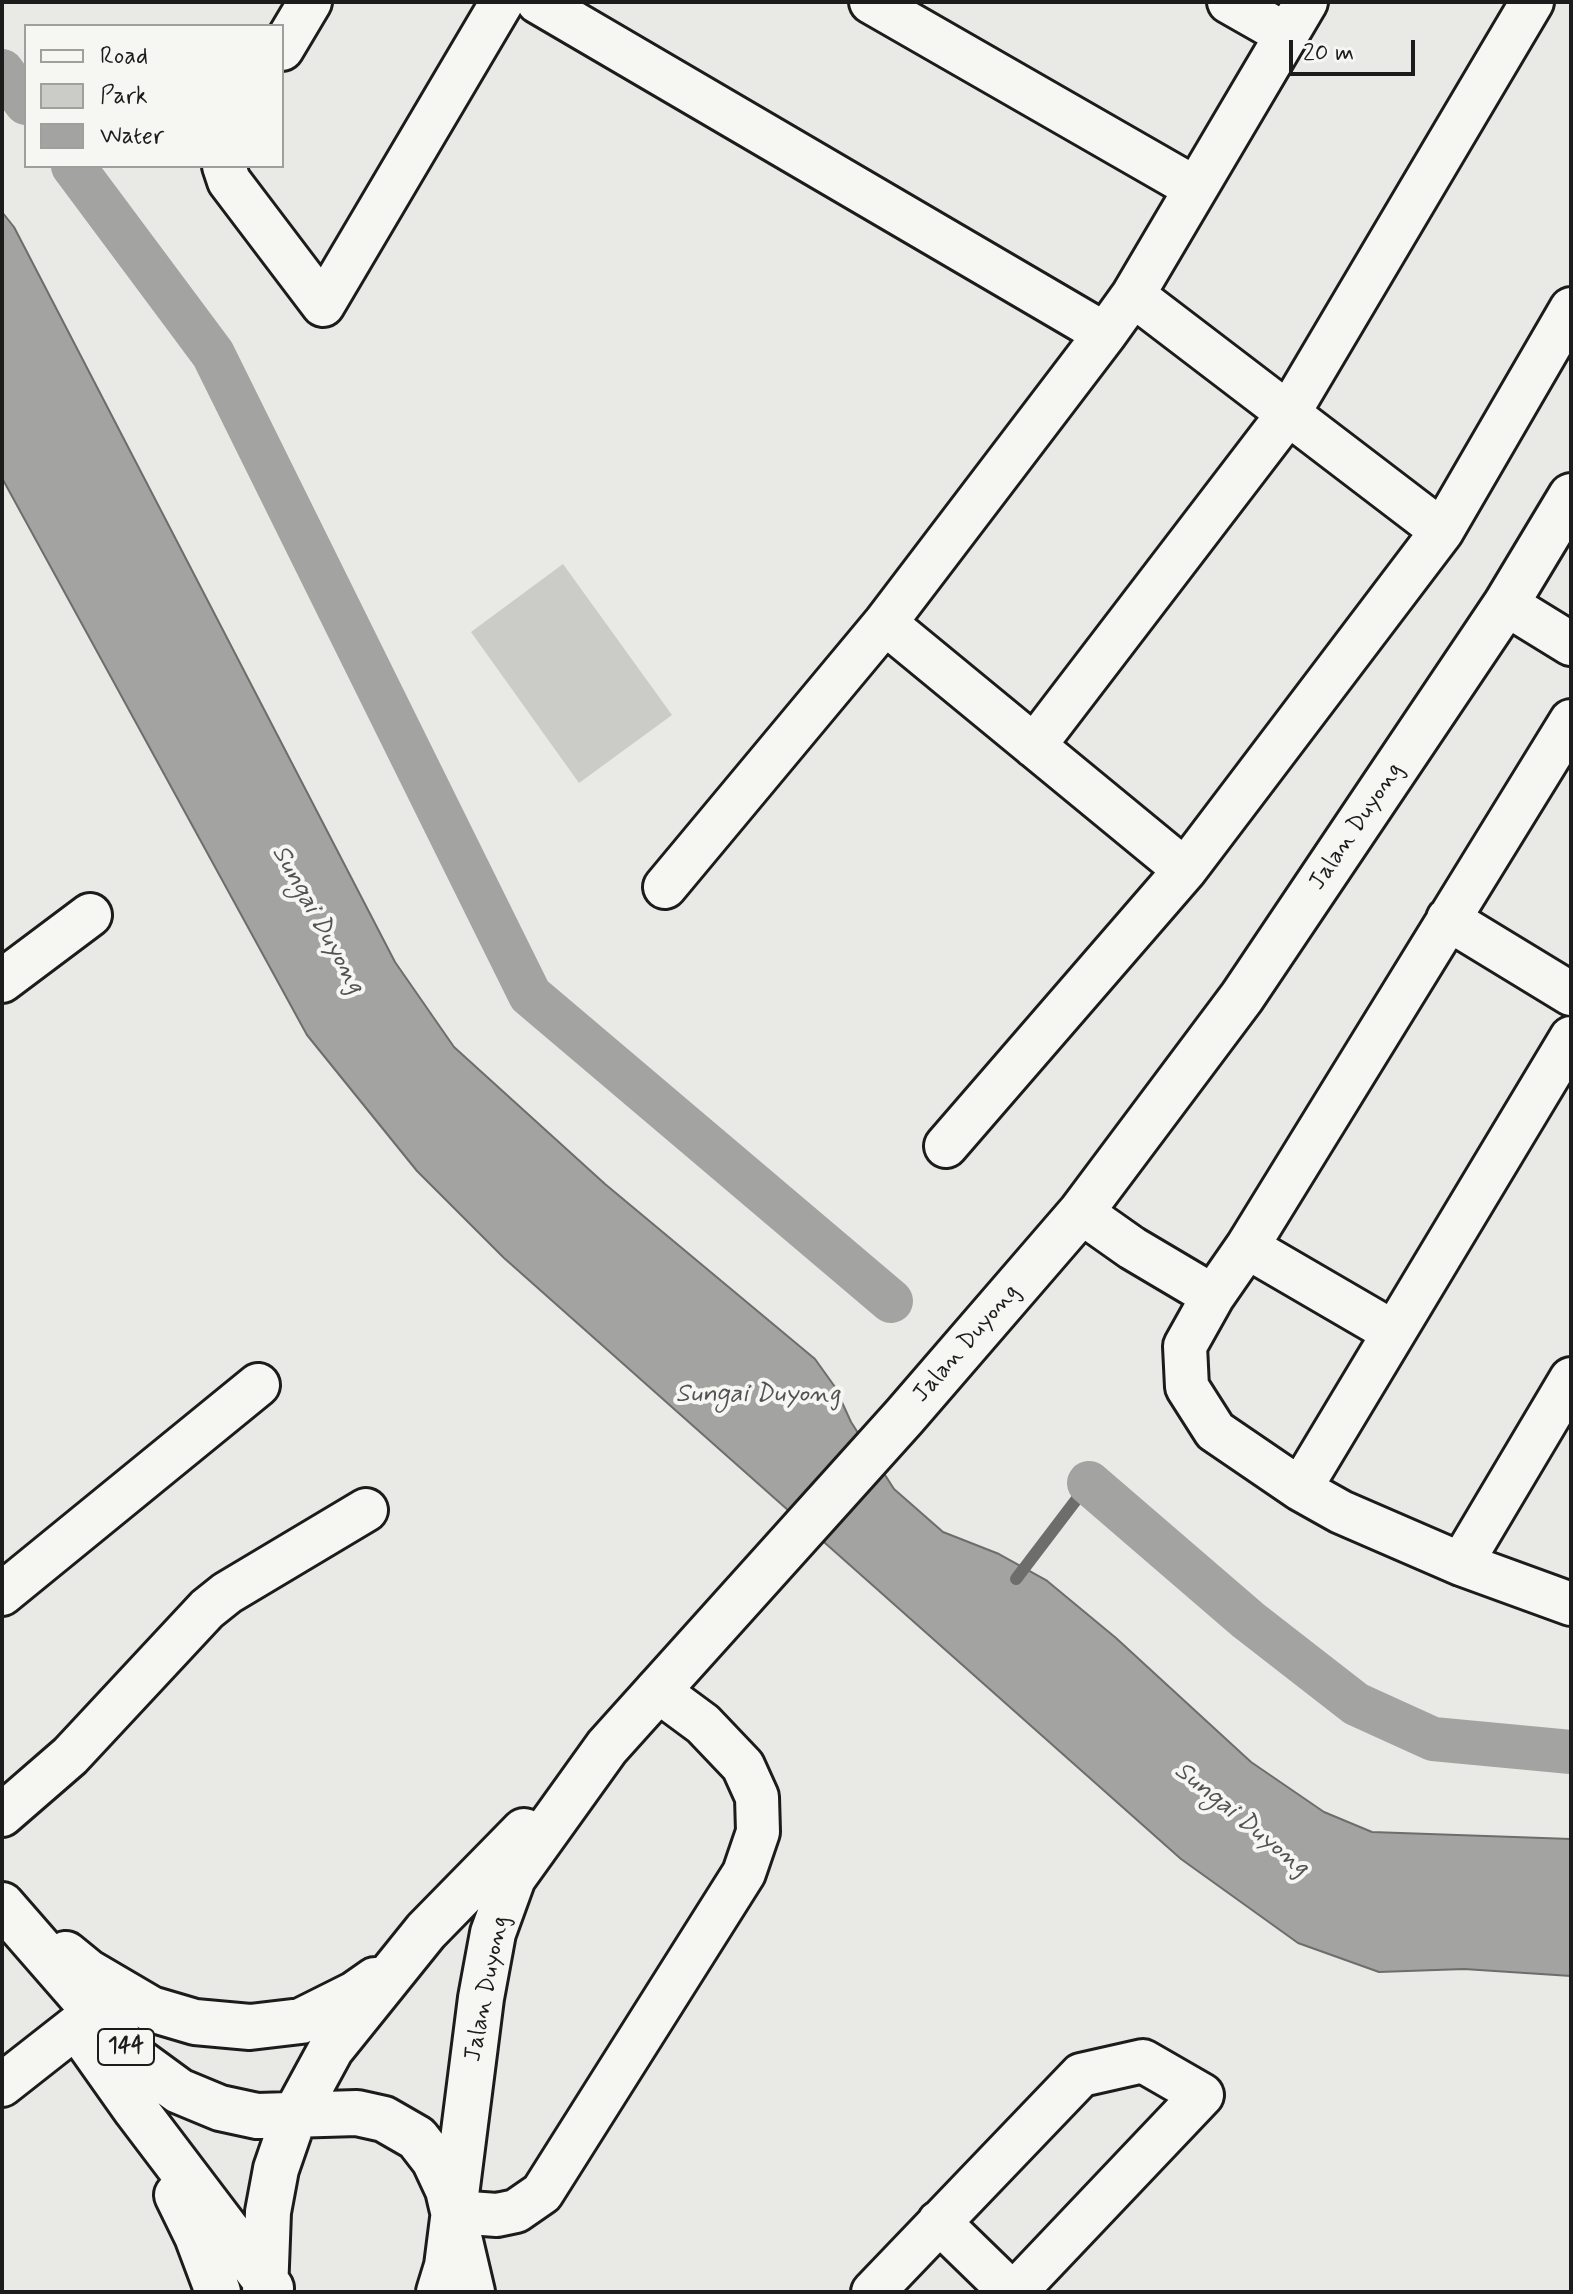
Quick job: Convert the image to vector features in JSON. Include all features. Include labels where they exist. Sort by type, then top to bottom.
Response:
[{"type":"main road","name":"Jalan Duyong","points":[[455,2212],[481,1998],[493,1933],[513,1878],[607,1747],[904,1417],[1081,1212],[1242,997],[1506,604],[1571,496]]},
{"type":"main road","points":[[294,2117],[331,2049],[397,1964],[607,1747]]},
{"type":"main road","points":[[2,1905],[88,1972],[151,2009],[195,2022],[250,2027],[301,2021],[355,1994],[397,1964]]},
{"type":"main road","name":"144","points":[[2,1905],[138,2061],[179,2091],[220,2108],[257,2116],[357,2113],[384,2119],[417,2138],[434,2160],[448,2190],[472,2292]]},
{"type":"main road","name":"144","points":[[2,1905],[77,2026],[268,2288]]},
{"type":"main road","points":[[136,2110],[197,2236],[218,2292]]},
{"type":"main road","name":"144","points":[[268,2288],[270,2197],[294,2117]]},
{"type":"main road","name":"144","points":[[439,2292],[447,2266],[455,2212]]},
{"type":"street","points":[[284,46],[310,2]]},
{"type":"street","points":[[225,168],[229,181],[323,305],[502,2]]},
{"type":"street","points":[[538,2],[1105,334]]},
{"type":"street","points":[[871,2],[1195,188]]},
{"type":"street","points":[[665,887],[885,623],[1133,295],[1297,19],[1229,2]]},
{"type":"street","points":[[1034,746],[1288,414],[1532,2]]},
{"type":"street","points":[[1133,295],[1442,531]]},
{"type":"street","points":[[946,1146],[1185,870],[1442,531],[1571,309]]},
{"type":"street","points":[[1506,604],[1571,644]]},
{"type":"street","points":[[885,623],[1185,870]]},
{"type":"street","points":[[1571,721],[1247,1247],[1213,1296],[1185,1346],[1187,1387],[1215,1431],[1300,1489],[1341,1512],[1461,1564],[1571,1604]]},
{"type":"street","points":[[2,981],[90,915]]},
{"type":"street","points":[[1448,919],[1571,994]]},
{"type":"street","points":[[1300,1489],[1571,1038]]},
{"type":"street","points":[[1081,1212],[1132,1248],[1213,1296]]},
{"type":"street","points":[[1247,1247],[1393,1332]]},
{"type":"street","points":[[1461,1564],[1571,1379]]},
{"type":"street","points":[[2,1594],[258,1385]]},
{"type":"street","points":[[2,1815],[70,1756],[207,1609],[227,1593],[366,1510]]},
{"type":"street","points":[[455,2212],[497,2215],[516,2211],[542,2193],[744,1873],[758,1832],[757,1797],[743,1766],[703,1724],[657,1690]]},
{"type":"street","points":[[2,2085],[77,2026]]},
{"type":"street","points":[[873,2292],[939,2222],[1081,2075],[1143,2061],[1202,2095],[1013,2292],[939,2222]]},
{"type":"green space","points":[[563,564],[672,715],[579,783],[471,632]]},
{"type":"water","name":"Sungai Duyong","points":[[2,212],[14,227],[395,962],[454,1047],[605,1184],[815,1359],[835,1387],[851,1422],[894,1489],[943,1532],[999,1554],[1046,1580],[1116,1638],[1251,1762],[1324,1812],[1372,1832],[1571,1839],[1571,1976],[1464,1969],[1379,1972],[1298,1943],[1181,1859],[504,1258],[417,1171],[307,1035],[2,478]]},
{"type":"waterway","points":[[2,71],[24,100]]},
{"type":"waterway","points":[[74,168],[213,354],[530,995],[891,1301]]},
{"type":"waterway","points":[[1016,1579],[1089,1483]]},
{"type":"waterway","points":[[1089,1483],[1248,1620],[1356,1704],[1433,1739],[1571,1752]]}]
